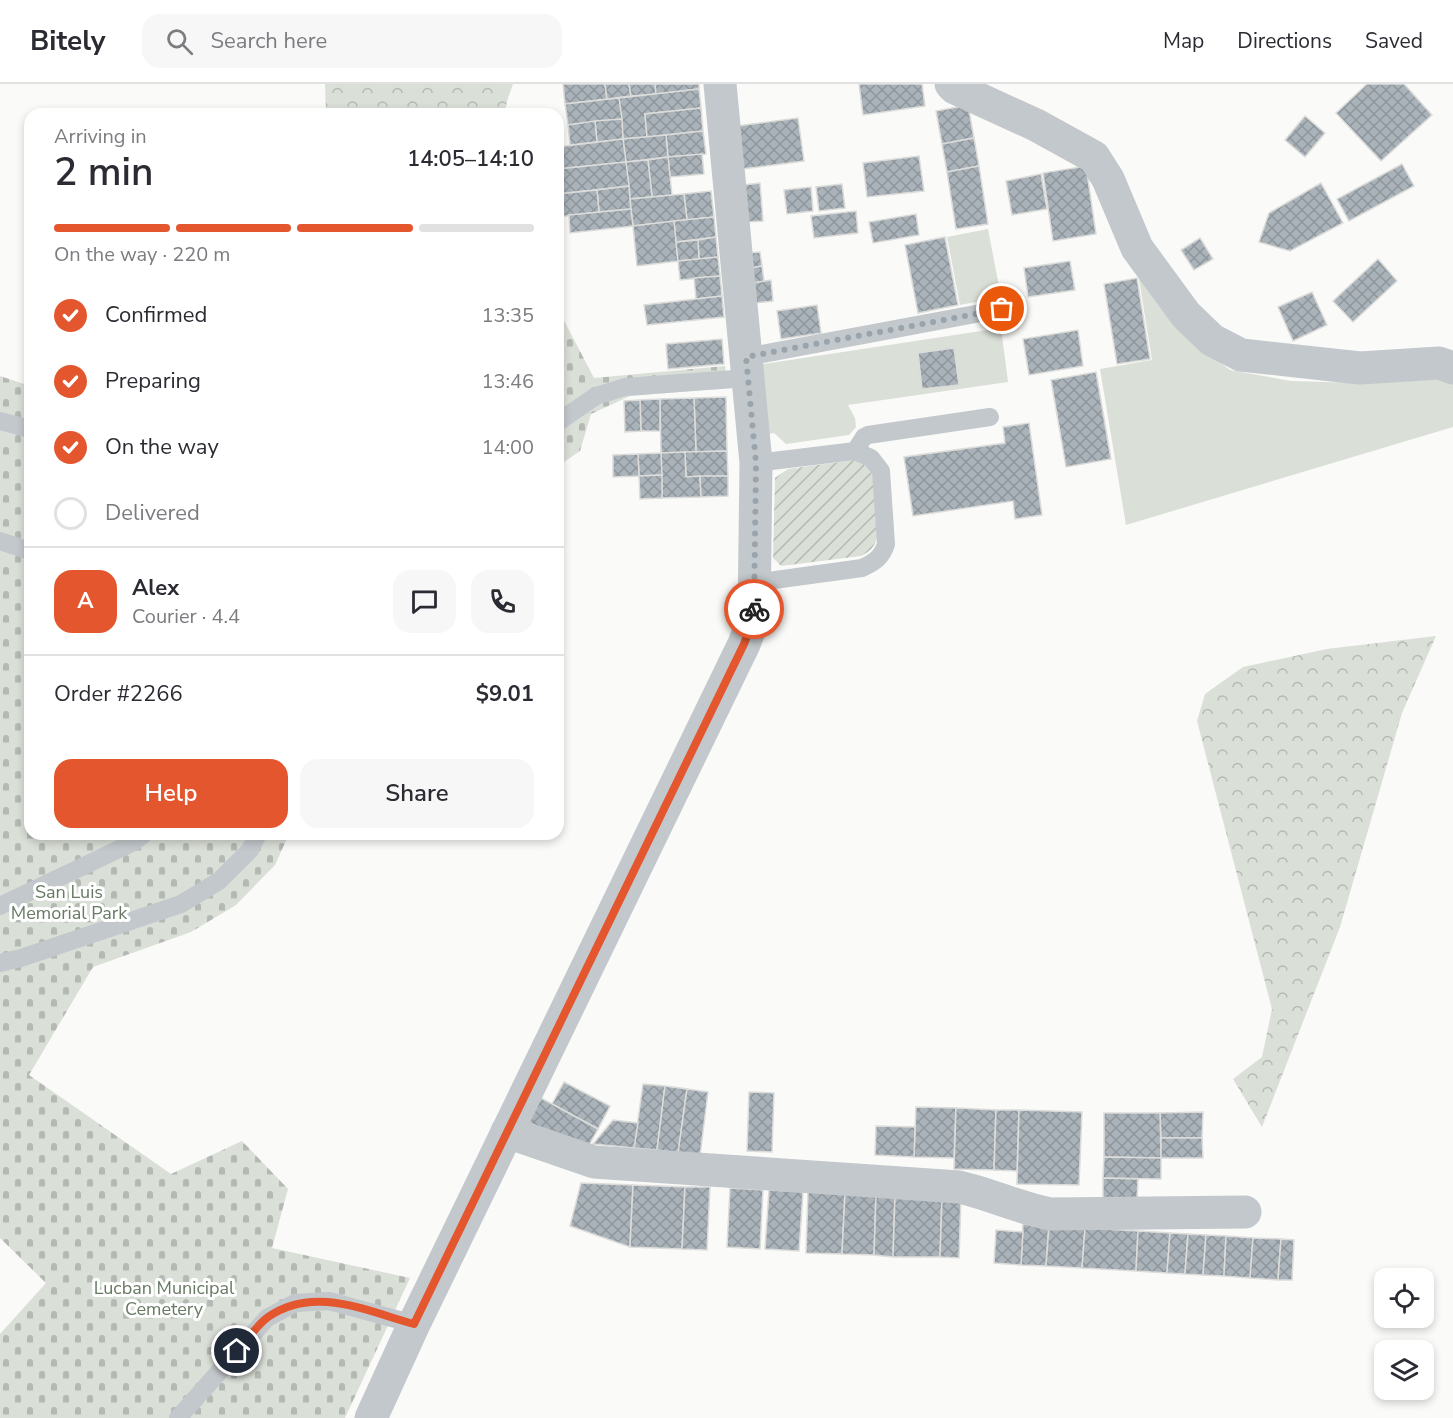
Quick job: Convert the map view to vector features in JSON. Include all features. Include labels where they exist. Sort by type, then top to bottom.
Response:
[{"type":"street","points":[[371,1418],[414,1324],[744,644],[754,618],[756,463],[720,84]]},
{"type":"street","points":[[951,84],[955,88],[1036,125],[1094,157],[1108,179],[1137,248],[1186,315],[1212,340],[1240,355],[1360,368],[1439,363],[1453,368]]},
{"type":"street","points":[[507,1132],[594,1162],[959,1186],[1029,1210],[1050,1214],[1245,1212]]},
{"type":"lane","points":[[564,418],[596,396],[625,387],[747,367],[1002,309]]},
{"type":"lane","points":[[855,451],[864,437],[868,435],[990,417]]},
{"type":"lane","points":[[0,421],[24,427]]},
{"type":"lane","points":[[753,583],[862,568],[873,563],[883,554],[886,544],[881,471],[871,458],[855,451],[756,463]]},
{"type":"lane","points":[[0,541],[24,549]]},
{"type":"lane","points":[[0,906],[137,840]]},
{"type":"lane","points":[[0,963],[181,904],[219,881],[250,850],[255,840]]},
{"type":"lane","points":[[178,1418],[267,1318],[295,1303],[328,1301],[414,1324]]},
{"type":"green space","points":[[325,84],[513,84],[506,108],[326,108]]},
{"type":"green space","points":[[988,229],[1001,297],[960,305],[947,237]]},
{"type":"green space","points":[[1151,277],[1191,341],[1230,370],[1291,381],[1361,383],[1441,375],[1453,379],[1453,427],[1126,525],[1100,369],[1152,360],[1139,279]]},
{"type":"green space","points":[[564,320],[594,378],[725,366],[727,388],[630,396],[591,414],[580,451],[564,462]]},
{"type":"green space","points":[[1001,328],[1008,382],[848,405],[855,418],[856,427],[849,435],[786,444],[774,433],[762,435],[751,366]]},
{"type":"green space","name":"Lucban Municipal Cemetery","points":[[0,376],[24,384],[24,840],[286,840],[275,865],[236,905],[191,932],[93,967],[29,1075],[171,1174],[242,1141],[288,1189],[272,1248],[410,1278],[345,1418],[0,1418],[0,1334],[46,1283],[0,1238]]},
{"type":"green space","points":[[855,460],[866,466],[873,476],[877,538],[873,547],[861,556],[781,566],[773,558],[775,478],[788,469]]},
{"type":"green space","points":[[1436,636],[1402,713],[1340,927],[1262,1127],[1233,1079],[1262,1057],[1272,1009],[1197,721],[1205,694],[1243,667],[1327,649]]},
{"type":"building","points":[[563,84],[605,84],[607,99],[565,104]]},
{"type":"building","points":[[605,84],[629,84],[631,96],[607,99]]},
{"type":"building","points":[[629,84],[655,84],[656,94],[631,96]]},
{"type":"building","points":[[655,84],[699,84],[699,89],[656,94]]},
{"type":"building","points":[[859,84],[922,84],[925,106],[863,115]]},
{"type":"building","points":[[1367,84],[1404,84],[1432,115],[1381,161],[1336,113]]},
{"type":"building","points":[[699,89],[701,108],[645,114],[647,137],[623,139],[619,98]]},
{"type":"building","points":[[619,98],[622,119],[568,125],[565,104]]},
{"type":"building","points":[[968,105],[974,138],[942,144],[936,111]]},
{"type":"building","points":[[701,108],[703,131],[647,137],[645,114]]},
{"type":"building","points":[[1305,116],[1325,133],[1305,157],[1285,140]]},
{"type":"building","points":[[798,118],[804,161],[742,169],[737,126]]},
{"type":"building","points":[[622,119],[623,139],[597,142],[595,121]]},
{"type":"building","points":[[595,121],[597,142],[570,145],[568,125]]},
{"type":"building","points":[[703,131],[706,154],[668,157],[666,135]]},
{"type":"building","points":[[666,135],[668,157],[626,162],[623,139]]},
{"type":"building","points":[[974,138],[979,166],[947,172],[942,144]]},
{"type":"building","points":[[623,139],[626,162],[564,168],[564,146]]},
{"type":"building","points":[[702,154],[704,174],[670,177],[668,157]]},
{"type":"building","points":[[919,156],[924,191],[867,197],[863,163]]},
{"type":"building","points":[[668,157],[672,195],[652,197],[648,160]]},
{"type":"building","points":[[648,160],[652,197],[630,199],[626,162]]},
{"type":"building","points":[[626,162],[629,186],[564,193],[564,168]]},
{"type":"building","points":[[1402,164],[1414,186],[1349,221],[1337,199]]},
{"type":"building","points":[[979,166],[988,224],[956,229],[947,172]]},
{"type":"building","points":[[1086,166],[1096,234],[1053,241],[1043,173]]},
{"type":"building","points":[[1041,174],[1047,209],[1012,215],[1006,181]]},
{"type":"building","points":[[760,183],[763,221],[748,222],[744,185]]},
{"type":"building","points":[[1321,183],[1343,223],[1290,251],[1259,242],[1269,213]]},
{"type":"building","points":[[842,184],[845,208],[819,211],[816,187]]},
{"type":"building","points":[[629,186],[631,209],[599,212],[597,190]]},
{"type":"building","points":[[811,187],[813,211],[787,214],[784,190]]},
{"type":"building","points":[[597,190],[599,212],[564,216],[564,193]]},
{"type":"building","points":[[711,191],[714,217],[687,220],[684,194]]},
{"type":"building","points":[[684,194],[687,220],[633,226],[630,199]]},
{"type":"building","points":[[631,209],[633,226],[570,233],[569,215]]},
{"type":"building","points":[[856,211],[858,233],[814,238],[811,216]]},
{"type":"building","points":[[916,214],[919,235],[873,243],[869,222]]},
{"type":"building","points":[[714,217],[716,237],[676,242],[674,221]]},
{"type":"building","points":[[674,221],[678,261],[637,266],[633,226]]},
{"type":"building","points":[[716,237],[718,257],[699,259],[698,240]]},
{"type":"building","points":[[945,237],[958,305],[918,313],[905,245]]},
{"type":"building","points":[[1200,238],[1213,259],[1194,270],[1181,250]]},
{"type":"building","points":[[698,240],[699,259],[678,261],[676,242]]},
{"type":"building","points":[[760,252],[762,266],[751,268],[749,253]]},
{"type":"building","points":[[718,257],[720,276],[680,280],[678,261]]},
{"type":"building","points":[[1378,259],[1397,281],[1353,322],[1333,301]]},
{"type":"building","points":[[1070,261],[1075,290],[1028,297],[1024,268]]},
{"type":"building","points":[[762,266],[764,281],[753,283],[751,268]]},
{"type":"building","points":[[720,276],[722,296],[696,299],[694,278]]},
{"type":"building","points":[[1137,278],[1150,359],[1117,364],[1104,284]]},
{"type":"building","points":[[771,280],[773,301],[755,303],[753,283]]},
{"type":"building","points":[[1312,292],[1327,325],[1293,341],[1278,307]]},
{"type":"building","points":[[722,296],[724,317],[647,325],[644,305]]},
{"type":"building","points":[[817,305],[821,333],[781,339],[777,311]]},
{"type":"building","points":[[1078,330],[1083,366],[1029,375],[1023,339]]},
{"type":"building","points":[[722,339],[724,364],[668,369],[666,344]]},
{"type":"building","points":[[954,348],[959,385],[922,389],[918,353]]},
{"type":"building","points":[[1096,372],[1111,459],[1066,467],[1051,380]]},
{"type":"building","points":[[726,397],[727,451],[696,452],[694,398]]},
{"type":"building","points":[[694,398],[696,452],[661,453],[660,399]]},
{"type":"building","points":[[660,399],[660,431],[641,431],[640,400]]},
{"type":"building","points":[[640,400],[641,431],[625,432],[624,401]]},
{"type":"building","points":[[1029,423],[1042,515],[1015,519],[1013,501],[913,516],[904,457],[1005,443],[1003,427]]},
{"type":"building","points":[[727,451],[728,476],[686,477],[685,452]]},
{"type":"building","points":[[685,452],[686,477],[700,476],[701,497],[662,498],[661,453]]},
{"type":"building","points":[[661,453],[662,475],[639,476],[638,454]]},
{"type":"building","points":[[638,454],[639,476],[613,477],[613,455]]},
{"type":"building","points":[[662,475],[662,498],[640,499],[639,476]]},
{"type":"building","points":[[700,476],[728,476],[728,496],[701,497]]},
{"type":"building","points":[[564,1082],[610,1106],[598,1129],[552,1104]]},
{"type":"building","points":[[643,1084],[665,1086],[657,1150],[634,1148]]},
{"type":"building","points":[[665,1086],[687,1089],[678,1153],[657,1150]]},
{"type":"building","points":[[687,1089],[708,1092],[700,1156],[678,1153]]},
{"type":"building","points":[[749,1092],[774,1093],[772,1152],[747,1151]]},
{"type":"building","points":[[541,1098],[598,1129],[585,1152],[528,1122]]},
{"type":"building","points":[[916,1107],[956,1108],[954,1158],[914,1157]]},
{"type":"building","points":[[956,1108],[996,1110],[994,1170],[954,1169]]},
{"type":"building","points":[[996,1110],[1019,1110],[1017,1171],[994,1170]]},
{"type":"building","points":[[1019,1110],[1082,1112],[1079,1185],[1017,1184]]},
{"type":"building","points":[[1203,1112],[1202,1138],[1161,1138],[1160,1113]]},
{"type":"building","points":[[1104,1113],[1160,1113],[1161,1158],[1104,1157]]},
{"type":"building","points":[[613,1120],[638,1123],[634,1148],[593,1144]]},
{"type":"building","points":[[876,1126],[915,1127],[914,1157],[875,1155]]},
{"type":"building","points":[[1161,1138],[1202,1138],[1203,1158],[1161,1158]]},
{"type":"building","points":[[1104,1157],[1161,1158],[1161,1179],[1103,1178]]},
{"type":"building","points":[[1103,1178],[1138,1179],[1137,1201],[1103,1201]]},
{"type":"building","points":[[581,1183],[633,1185],[630,1247],[570,1226]]},
{"type":"building","points":[[633,1185],[685,1187],[682,1249],[630,1247]]},
{"type":"building","points":[[685,1187],[710,1187],[707,1250],[682,1249]]},
{"type":"building","points":[[730,1188],[763,1190],[760,1249],[727,1247]]},
{"type":"building","points":[[769,1190],[803,1192],[799,1251],[765,1249]]},
{"type":"building","points":[[808,1192],[845,1193],[842,1254],[806,1253]]},
{"type":"building","points":[[845,1193],[876,1194],[874,1255],[842,1254]]},
{"type":"building","points":[[876,1194],[895,1195],[893,1257],[874,1255]]},
{"type":"building","points":[[895,1195],[942,1196],[940,1257],[893,1257]]},
{"type":"building","points":[[942,1196],[961,1197],[959,1258],[940,1257]]},
{"type":"building","points":[[1023,1224],[1049,1226],[1046,1266],[1021,1265]]},
{"type":"building","points":[[1049,1226],[1085,1228],[1082,1268],[1046,1266]]},
{"type":"building","points":[[1085,1228],[1138,1231],[1136,1271],[1082,1268]]},
{"type":"building","points":[[996,1230],[1023,1232],[1021,1265],[994,1263]]},
{"type":"building","points":[[1138,1231],[1170,1233],[1167,1273],[1136,1271]]},
{"type":"building","points":[[1170,1233],[1188,1234],[1185,1274],[1167,1273]]},
{"type":"building","points":[[1188,1234],[1206,1235],[1203,1275],[1185,1274]]},
{"type":"building","points":[[1206,1235],[1226,1236],[1224,1276],[1203,1275]]},
{"type":"building","points":[[1226,1236],[1253,1238],[1250,1278],[1224,1276]]},
{"type":"building","points":[[1253,1238],[1281,1239],[1278,1280],[1250,1278]]},
{"type":"building","points":[[1281,1239],[1294,1240],[1292,1280],[1278,1280]]},
{"type":"way so far","points":[[754,609],[756,463],[746,357],[1002,309]]},
{"type":"route","points":[[237,1351],[267,1318],[295,1303],[328,1301],[414,1324],[744,644],[754,618],[754,609]]},
{"type":"park label","name":"San Luis Memorial Park","points":[[69,902]]}]
